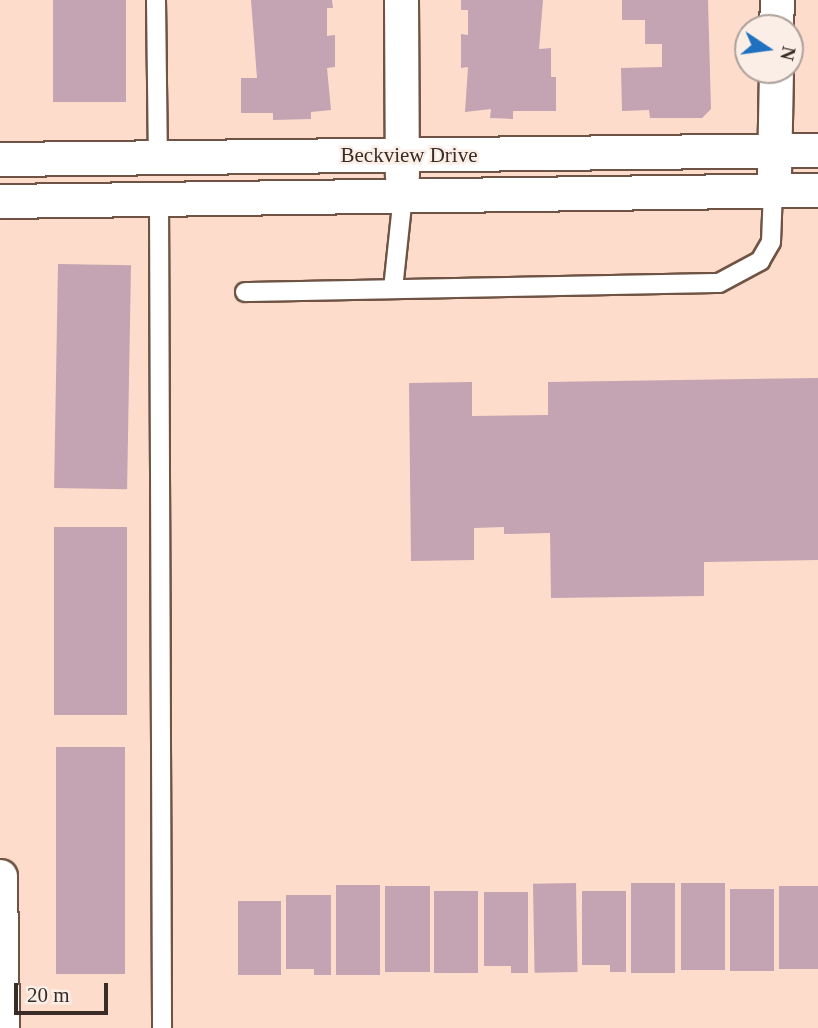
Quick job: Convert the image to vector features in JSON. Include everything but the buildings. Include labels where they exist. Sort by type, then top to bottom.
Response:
[{"type":"street","points":[[401,0],[403,196]]},
{"type":"street","points":[[773,191],[776,84]]},
{"type":"street","name":"Beckview Drive","points":[[0,159],[776,153],[818,150]]},
{"type":"street","name":"Beckview Drive","points":[[0,201],[818,190]]},
{"type":"street","points":[[0,876],[2,1028]]},
{"type":"lane","points":[[156,0],[158,157]]},
{"type":"lane","points":[[245,292],[719,283],[760,261],[771,243],[773,191]]},
{"type":"lane","points":[[393,289],[403,196]]},
{"type":"lane","points":[[159,199],[162,1028]]}]
